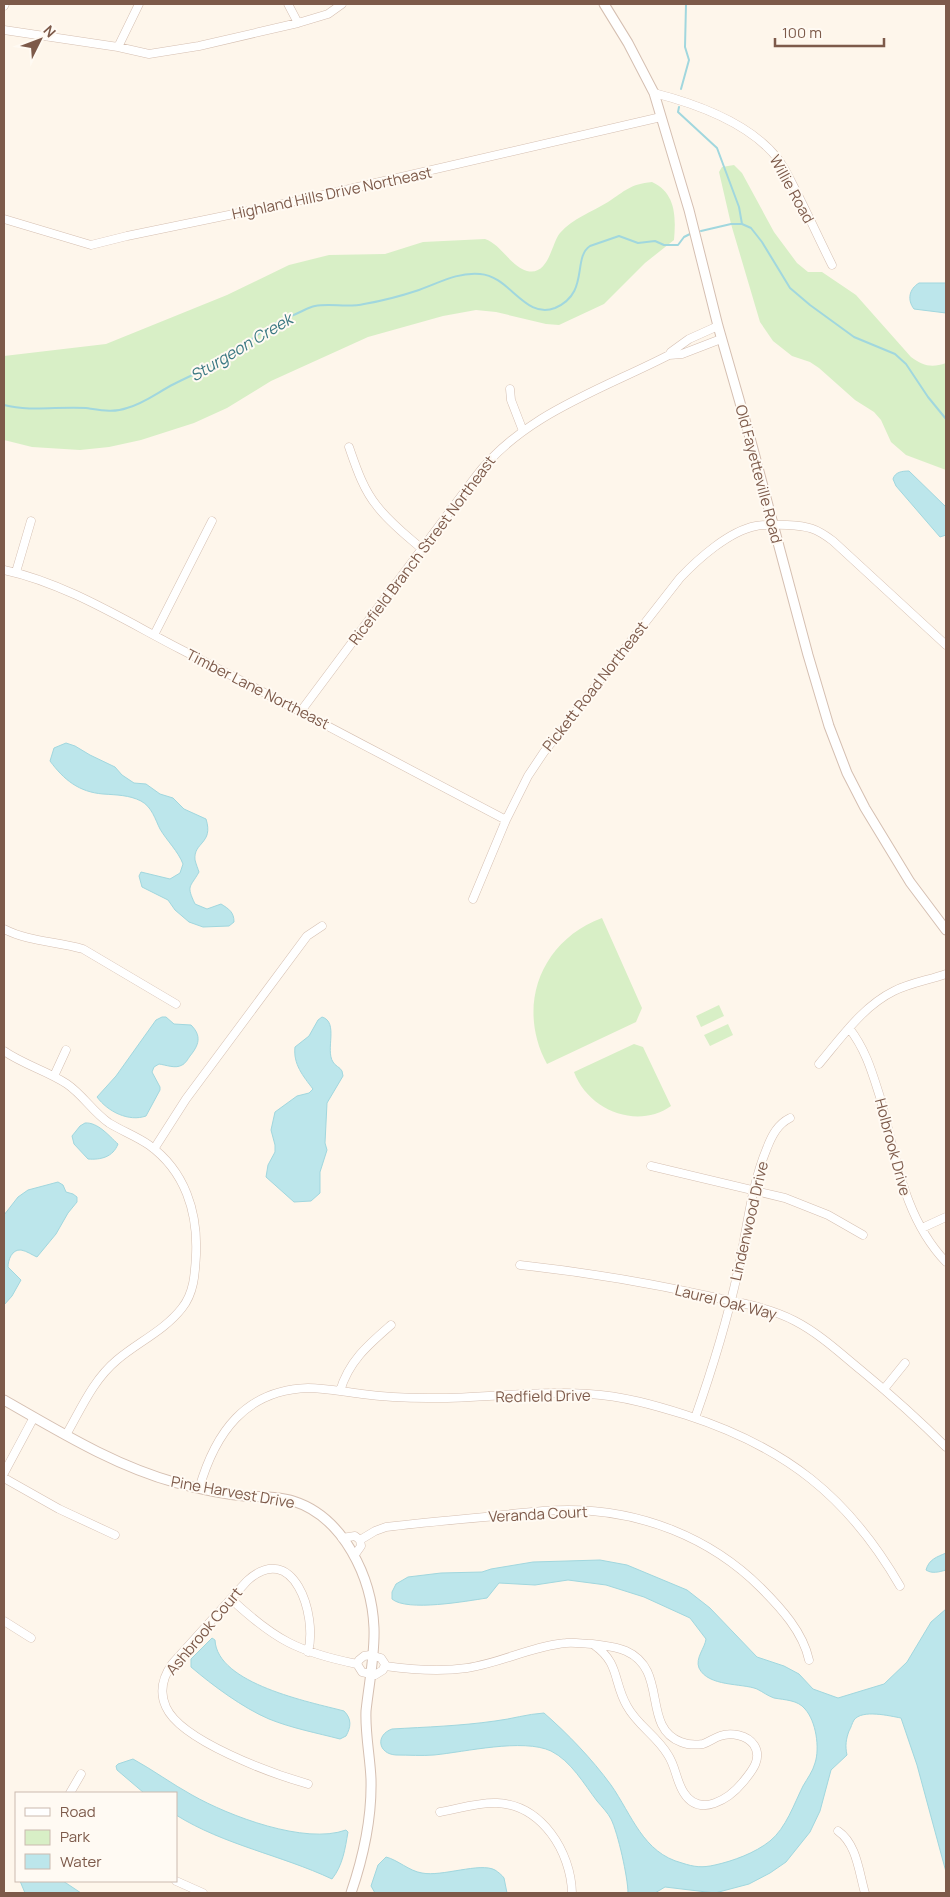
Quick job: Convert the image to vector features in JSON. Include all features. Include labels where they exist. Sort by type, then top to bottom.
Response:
[{"type":"street","points":[[118,47],[139,4]]},
{"type":"street","points":[[288,4],[298,23]]},
{"type":"street","points":[[4,30],[118,47],[149,54],[199,46],[298,23],[328,14],[342,4]]},
{"type":"street","name":"Old Fayetteville Road","points":[[604,4],[628,43],[654,93],[662,117],[689,210],[721,338],[772,524],[824,708],[847,773],[864,808],[889,851],[946,930]]},
{"type":"street","name":"Willie Road","points":[[654,93],[700,107],[751,133],[768,148],[779,160],[788,176],[832,265]]},
{"type":"street","name":"Highland Hills Drive Northeast","points":[[4,219],[91,245],[136,234],[306,200],[662,117]]},
{"type":"street","name":"Ricefield Branch Street Northeast","points":[[669,355],[689,339],[718,326]]},
{"type":"street","name":"Ricefield Branch Street Northeast","points":[[301,711],[492,456],[523,431],[563,407],[669,355],[682,354],[721,338]]},
{"type":"street","points":[[510,389],[523,431]]},
{"type":"street","points":[[349,447],[366,490],[376,506],[422,549]]},
{"type":"street","points":[[16,572],[31,521]]},
{"type":"street","points":[[154,635],[212,521]]},
{"type":"street","name":"Pickett Road Northeast","points":[[473,899],[506,820],[523,785],[544,752],[680,578],[696,562],[723,542],[743,531],[756,526],[772,524],[802,526],[821,532],[946,645]]},
{"type":"street","name":"Timber Lane Northeast","points":[[4,570],[16,572],[51,584],[154,635],[506,820]]},
{"type":"street","points":[[154,1149],[186,1099],[307,936],[322,926]]},
{"type":"street","points":[[4,929],[28,939],[66,944],[83,950],[176,1004]]},
{"type":"street","points":[[819,1064],[858,1017],[880,999],[895,990],[946,974]]},
{"type":"street","name":"Holbrook Drive","points":[[849,1028],[869,1059],[902,1186],[909,1205],[937,1252],[946,1262]]},
{"type":"street","points":[[54,1076],[66,1050]]},
{"type":"street","points":[[4,1051],[27,1065],[54,1076],[74,1089],[97,1113],[110,1123],[154,1149],[167,1161],[181,1180],[193,1211],[197,1240],[191,1291],[182,1308],[156,1333],[108,1368],[92,1390],[66,1435]]},
{"type":"street","name":"Lindenwood Drive","points":[[695,1418],[731,1301],[759,1169],[771,1138],[779,1126],[790,1118]]},
{"type":"street","points":[[651,1166],[755,1190],[815,1209],[863,1235]]},
{"type":"street","points":[[922,1228],[946,1217]]},
{"type":"street","name":"Laurel Oak Way","points":[[520,1265],[606,1275],[731,1301],[782,1315],[805,1327],[833,1346],[884,1389],[946,1447]]},
{"type":"street","points":[[340,1391],[344,1377],[354,1360],[391,1325]]},
{"type":"street","points":[[884,1389],[906,1364]]},
{"type":"street","name":"Redfield Drive","points":[[199,1489],[207,1463],[226,1428],[247,1409],[265,1398],[292,1390],[320,1389],[390,1397],[444,1398],[558,1393],[590,1394],[641,1402],[695,1418],[766,1448],[792,1464],[816,1482],[841,1505],[864,1532],[900,1586]]},
{"type":"street","name":"Pine Harvest Drive","points":[[4,1400],[34,1418],[129,1467],[163,1479],[199,1489],[293,1501],[309,1508],[324,1518],[342,1538],[354,1556],[363,1576],[372,1606],[374,1637],[366,1722],[371,1806],[365,1849],[351,1893]]},
{"type":"street","points":[[4,1473],[34,1418]]},
{"type":"street","points":[[4,1478],[59,1510],[115,1535]]},
{"type":"street","name":"Veranda Court","points":[[360,1540],[386,1527],[543,1511],[594,1511],[637,1518],[665,1527],[694,1540],[744,1572],[784,1613],[804,1644],[809,1660]]},
{"type":"street","points":[[342,1538],[355,1536],[360,1540],[362,1546],[354,1556]]},
{"type":"street","name":"Ashbrook Court","points":[[308,1652],[311,1632],[306,1602],[295,1580],[287,1573],[271,1569],[256,1573],[231,1599],[168,1670],[162,1689],[166,1707],[172,1717],[180,1724],[222,1750],[260,1769],[308,1784]]},
{"type":"street","points":[[231,1599],[268,1631],[308,1652],[357,1664],[362,1672],[370,1675],[380,1673],[385,1666]]},
{"type":"street","points":[[4,1621],[31,1638]]},
{"type":"street","points":[[385,1666],[430,1671],[461,1669],[493,1663],[560,1644],[577,1643],[620,1648],[631,1653],[641,1661],[648,1671],[661,1724],[666,1732],[675,1740],[686,1744],[698,1744],[729,1734],[745,1737],[751,1742],[756,1749],[756,1762],[734,1791],[719,1802],[709,1805],[695,1803],[687,1798],[667,1752],[629,1710],[621,1694],[612,1665],[602,1651],[594,1645]]},
{"type":"street","points":[[357,1664],[364,1656],[372,1656],[381,1658],[385,1666]]},
{"type":"street","points":[[71,1792],[80,1774]]},
{"type":"street","points":[[440,1812],[481,1804],[497,1803],[514,1805],[530,1813],[545,1826],[558,1843],[566,1861],[572,1893]]},
{"type":"street","points":[[838,1831],[845,1836],[852,1847],[864,1893]]},
{"type":"street","points":[[178,1882],[203,1893]]},
{"type":"green space","points":[[734,165],[742,173],[774,232],[797,263],[808,272],[822,272],[856,295],[915,360],[932,366],[946,363],[946,470],[906,455],[891,442],[881,420],[874,412],[855,400],[819,368],[810,362],[792,356],[773,341],[760,322],[731,224],[719,172],[722,167]]},
{"type":"green space","points":[[652,182],[666,192],[673,206],[674,240],[645,263],[604,304],[559,325],[546,324],[496,312],[476,310],[443,316],[368,337],[271,381],[227,408],[194,423],[141,440],[109,447],[80,450],[32,447],[4,440],[4,356],[106,344],[227,295],[289,265],[329,255],[385,254],[423,242],[485,239],[496,246],[516,265],[527,271],[534,271],[540,269],[545,264],[560,233],[571,223],[628,189],[638,184]]},
{"type":"green space","points":[[602,918],[642,1008],[636,1022],[547,1064],[538,1042],[534,1020],[534,999],[540,978],[549,959],[563,942],[581,929]]},
{"type":"green space","points":[[719,1005],[724,1016],[701,1027],[696,1016]]},
{"type":"green space","points":[[728,1024],[733,1035],[710,1046],[704,1035]]},
{"type":"green space","points":[[634,1044],[643,1047],[671,1106],[658,1113],[629,1116],[602,1106],[590,1097],[574,1072]]},
{"type":"water","points":[[919,283],[946,283],[946,313],[914,309],[910,302],[910,295],[913,288]]},
{"type":"water","points":[[909,471],[946,507],[946,535],[940,537],[896,486],[893,479],[895,475]]},
{"type":"water","points":[[66,743],[115,767],[122,775],[134,783],[146,784],[160,794],[173,798],[184,809],[206,819],[208,827],[206,838],[195,854],[199,872],[191,884],[190,890],[195,904],[207,909],[221,904],[232,913],[234,922],[229,926],[203,927],[189,922],[175,910],[168,900],[142,887],[139,876],[141,872],[170,879],[180,873],[183,864],[181,859],[160,829],[151,810],[141,801],[127,796],[87,791],[79,788],[61,774],[50,761],[54,748]]},
{"type":"water","points":[[166,1017],[174,1024],[191,1025],[197,1033],[197,1044],[193,1052],[180,1066],[174,1067],[159,1064],[154,1067],[152,1072],[160,1090],[146,1116],[139,1118],[126,1117],[107,1107],[97,1097],[116,1076],[156,1020]]},
{"type":"water","points":[[322,1017],[330,1024],[331,1057],[342,1071],[343,1076],[327,1103],[325,1143],[327,1150],[320,1172],[320,1193],[311,1201],[294,1202],[266,1177],[268,1165],[275,1152],[271,1130],[275,1112],[297,1096],[309,1093],[313,1089],[297,1064],[295,1047],[309,1036],[318,1020]]},
{"type":"water","points":[[85,1123],[99,1127],[118,1144],[110,1155],[97,1159],[88,1159],[74,1144],[72,1136]]},
{"type":"water","points":[[58,1182],[63,1185],[66,1192],[77,1197],[77,1202],[56,1234],[37,1257],[21,1250],[15,1251],[11,1256],[8,1267],[21,1280],[12,1296],[4,1305],[4,1215],[18,1197],[28,1190]]},
{"type":"water","points":[[946,1553],[946,1570],[933,1572],[926,1570],[931,1561]]},
{"type":"water","points":[[600,1560],[627,1565],[687,1590],[710,1608],[757,1657],[784,1666],[799,1674],[813,1689],[838,1698],[884,1684],[907,1662],[931,1622],[946,1609],[946,1872],[917,1765],[901,1718],[869,1714],[854,1720],[847,1740],[847,1755],[831,1770],[820,1811],[810,1832],[786,1862],[749,1884],[715,1893],[665,1887],[655,1893],[628,1893],[617,1834],[611,1819],[571,1767],[551,1751],[539,1747],[510,1746],[434,1755],[396,1755],[390,1754],[382,1748],[381,1740],[383,1735],[392,1729],[469,1724],[544,1713],[562,1729],[604,1775],[648,1842],[657,1851],[669,1858],[694,1866],[710,1866],[744,1856],[776,1836],[785,1823],[814,1766],[817,1742],[812,1720],[805,1709],[795,1702],[774,1698],[751,1687],[717,1681],[703,1674],[699,1668],[698,1661],[706,1639],[690,1618],[644,1597],[606,1585],[568,1580],[535,1585],[499,1583],[487,1598],[452,1603],[410,1605],[392,1599],[392,1592],[396,1584],[408,1577],[441,1573],[482,1572],[533,1562]]},
{"type":"water","points":[[212,1638],[215,1640],[220,1655],[231,1668],[248,1679],[268,1689],[289,1696],[344,1711],[350,1723],[346,1736],[340,1739],[277,1722],[249,1709],[218,1688],[191,1667],[191,1659]]},
{"type":"water","points":[[133,1759],[208,1803],[267,1826],[310,1834],[329,1834],[346,1830],[348,1832],[345,1851],[336,1874],[332,1879],[233,1842],[194,1825],[178,1816],[178,1792],[143,1792],[117,1770],[116,1766]]},
{"type":"water","points":[[386,1857],[413,1870],[430,1874],[471,1868],[495,1870],[504,1878],[507,1893],[375,1893],[371,1886],[378,1865]]},
{"type":"water","points":[[20,1882],[64,1882],[81,1893],[25,1893]]},
{"type":"waterway","points":[[681,89],[689,60],[685,47],[686,4]]},
{"type":"waterway","points":[[679,107],[678,112],[717,148],[739,207],[742,224]]},
{"type":"waterway","name":"Sturgeon Creek","points":[[701,231],[731,224],[742,224],[751,228],[762,242],[790,288],[854,337],[895,354],[906,364],[928,397],[946,419]]},
{"type":"waterway","name":"Sturgeon Creek","points":[[4,405],[24,408],[122,410],[134,406],[217,363],[270,326],[311,307],[321,305],[358,305],[378,301],[464,275],[480,274],[491,277],[535,308],[544,310],[555,308],[566,302],[573,294],[577,285],[582,259],[585,251],[590,246],[619,236],[638,243],[655,241],[664,245],[678,245],[684,237],[690,234]]}]
